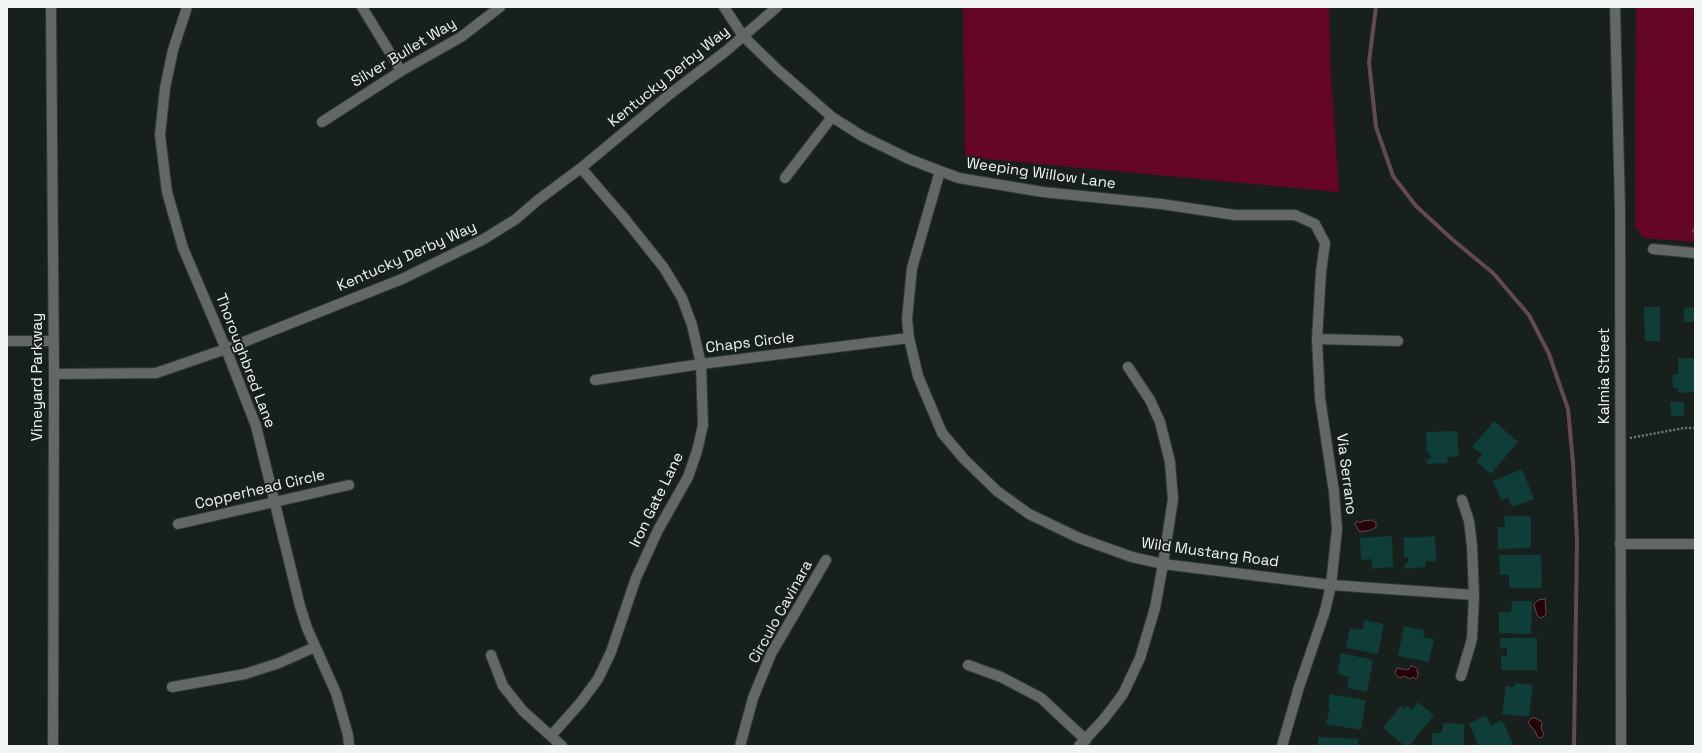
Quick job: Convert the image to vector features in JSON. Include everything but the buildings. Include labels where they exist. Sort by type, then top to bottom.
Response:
[{"type":"street","name":"Vineyard Parkway","points":[[51,7],[54,374],[53,746]]},
{"type":"street","name":"Thoroughbred Lane","points":[[187,7],[173,50],[165,88],[160,135],[167,192],[183,248],[226,349],[256,426],[306,628],[336,693],[348,735],[349,746]]},
{"type":"street","points":[[362,7],[401,70]]},
{"type":"street","name":"Silver Bullet Way","points":[[322,122],[401,70],[461,37],[500,7]]},
{"type":"street","name":"Weeping Willow Lane","points":[[724,7],[743,36],[777,69],[832,117],[862,136],[909,159],[959,178],[1043,192],[1161,204],[1235,215],[1294,214]]},
{"type":"street","name":"Kentucky Derby Way","points":[[54,374],[156,373],[226,349],[402,279],[484,239],[516,218],[581,168],[777,7]]},
{"type":"street","name":"Kalmia Street","points":[[1615,7],[1620,209],[1620,544],[1622,746]]},
{"type":"street","points":[[786,178],[832,117]]},
{"type":"street","name":"Iron Gate Lane","points":[[551,736],[581,702],[598,679],[611,652],[636,578],[658,530],[688,477],[697,451],[702,425],[701,364],[692,325],[682,298],[664,268],[625,219],[581,168]]},
{"type":"street","name":"Wild Mustang Road","points":[[940,171],[912,268],[908,313],[909,338],[918,376],[942,433],[964,459],[997,491],[1029,514],[1079,538],[1132,557],[1163,564],[1331,585],[1474,595]]},
{"type":"street","name":"Via Serrano","points":[[1282,746],[1299,687],[1325,611],[1331,585],[1337,529],[1334,492],[1320,398],[1317,339],[1321,272],[1325,243],[1315,224],[1294,214]]},
{"type":"street","points":[[1653,249],[1695,253]]},
{"type":"street","name":"Chaps Circle","points":[[595,380],[701,364],[909,338]]},
{"type":"street","points":[[1317,339],[1398,340]]},
{"type":"street","points":[[7,341],[53,341]]},
{"type":"street","points":[[968,665],[1001,677],[1041,698],[1082,743],[1123,694],[1140,658],[1155,608],[1173,499],[1170,462],[1160,422],[1150,400],[1128,367]]},
{"type":"street","name":"Copperhead Circle","points":[[178,524],[349,485]]},
{"type":"street","points":[[1461,676],[1472,640],[1474,595],[1472,546],[1469,521],[1462,500]]},
{"type":"street","points":[[1620,544],[1695,544]]},
{"type":"street","name":"Circulo Cavinara","points":[[740,746],[753,698],[771,654],[826,560]]},
{"type":"street","points":[[172,687],[245,674],[280,663],[315,647]]},
{"type":"street","points":[[491,655],[503,686],[523,711],[562,746]]},
{"type":"path","points":[[1620,440],[1684,428],[1695,428]]},
{"type":"shaded area","points":[[963,7],[1329,7],[1330,60],[1339,192],[965,157]]},
{"type":"shaded area","points":[[1636,7],[1695,7],[1695,242],[1643,238],[1635,226]]},
{"type":"shaded area","points":[[1372,520],[1376,523],[1376,527],[1371,530],[1360,532],[1355,524],[1357,521],[1360,523],[1363,521]]},
{"type":"shaded area","points":[[1545,599],[1546,613],[1545,616],[1540,618],[1537,615],[1534,604],[1538,600]]},
{"type":"shaded area","points":[[1411,666],[1417,669],[1418,676],[1416,679],[1413,677],[1410,679],[1405,676],[1399,678],[1395,673],[1397,668],[1408,670]]},
{"type":"shaded area","points":[[1532,718],[1542,722],[1541,729],[1544,733],[1542,737],[1538,738],[1535,731],[1529,724],[1528,722]]},
{"type":"waterway","points":[[1376,7],[1369,62],[1376,127],[1393,176],[1416,206],[1453,240],[1493,273],[1529,315],[1549,354],[1568,409],[1573,463],[1577,540],[1574,746]]}]
